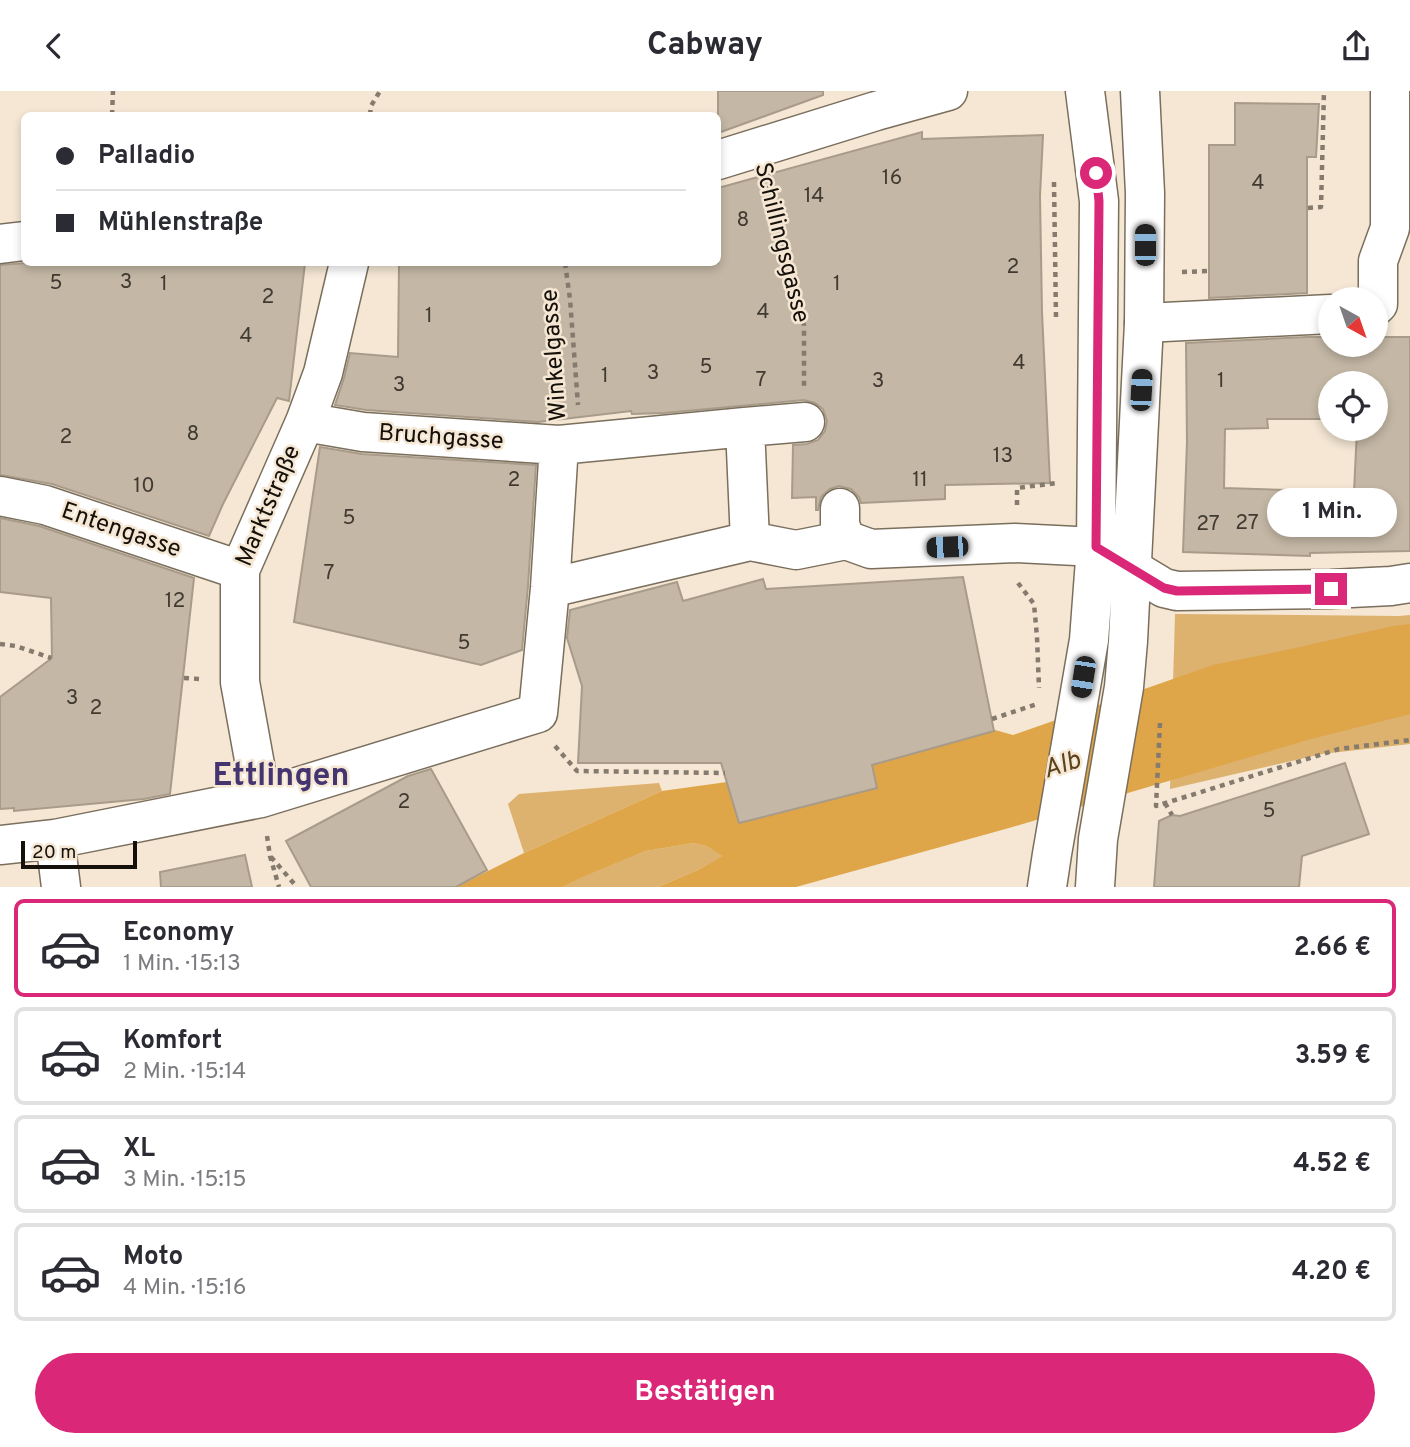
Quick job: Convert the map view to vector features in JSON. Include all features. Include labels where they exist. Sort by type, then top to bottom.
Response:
[{"type":"street","points":[[721,160],[762,160],[888,108],[948,91]]},
{"type":"street","points":[[1049,871],[1089,640],[1096,547],[1099,201],[1085,91]]},
{"type":"street","points":[[1095,887],[1098,839],[1124,687],[1128,641],[1144,323],[1145,193],[1140,91]]},
{"type":"street","points":[[1378,287],[1378,261],[1390,228],[1390,91]]},
{"type":"street","points":[[0,244],[21,241]]},
{"type":"street","name":"Marktstraße","points":[[261,798],[240,682],[240,571],[305,422],[323,373],[348,266]]},
{"type":"street","points":[[1144,323],[1318,315]]},
{"type":"street","name":"Bruchgasse","points":[[305,422],[363,432],[568,445],[805,422]]},
{"type":"street","points":[[745,427],[750,541]]},
{"type":"street","points":[[0,845],[55,839],[261,798],[538,713],[568,445]]},
{"type":"street","name":"Entengasse","points":[[0,496],[45,505],[240,571]]},
{"type":"street","points":[[550,587],[750,541],[796,550],[843,524],[871,549],[1015,543],[1096,547],[1164,588],[1177,591],[1331,589],[1410,583]]},
{"type":"street","points":[[55,839],[61,887]]},
{"type":"path","points":[[112,112],[113,91]]},
{"type":"path","points":[[370,112],[380,91]]},
{"type":"path","points":[[1308,208],[1321,207],[1324,91]]},
{"type":"path","name":"Schillingsgasse","points":[[762,160],[804,324],[805,422]]},
{"type":"path","points":[[1054,178],[1056,327]]},
{"type":"path","name":"Winkelgasse","points":[[565,266],[579,423],[568,445]]},
{"type":"path","points":[[1180,272],[1209,271]]},
{"type":"path","points":[[1039,690],[1034,604],[1016,579],[1017,488],[1057,484],[1057,473]]},
{"type":"path","points":[[0,644],[16,646],[51,658]]},
{"type":"path","points":[[992,719],[1039,704]]},
{"type":"path","points":[[1160,720],[1156,806],[1339,749],[1410,740]]},
{"type":"path","points":[[577,771],[725,773]]},
{"type":"path","points":[[261,798],[270,856],[279,887]]},
{"type":"path","points":[[1165,803],[1172,815]]},
{"type":"path","points":[[270,856],[298,887]]},
{"type":"shaded area","points":[[1175,614],[1410,615],[1410,744],[1322,754],[1170,789]]},
{"type":"shaded area","points":[[659,783],[662,791],[524,853],[508,804],[519,794]]},
{"type":"shaded area","points":[[694,843],[724,856],[658,887],[563,887],[646,851]]},
{"type":"water","name":"Alb","points":[[1410,624],[1410,714],[1311,739],[1009,828],[796,887],[658,887],[723,856],[706,846],[694,843],[646,851],[563,887],[456,887],[662,791],[727,782],[740,823],[877,788],[872,765],[995,730],[1013,735],[1213,665]]},
{"type":"building","points":[[718,91],[823,91],[823,95],[721,132],[721,112],[718,112]]},
{"type":"building","points":[[1235,103],[1319,104],[1316,157],[1307,157],[1307,293],[1209,298],[1209,145],[1235,145]]},
{"type":"building","points":[[922,132],[922,139],[1043,135],[1040,196],[1042,312],[1050,483],[945,485],[945,499],[861,503],[851,489],[839,486],[830,489],[821,497],[816,510],[816,497],[792,498],[793,445],[818,440],[825,431],[827,421],[823,409],[804,400],[664,413],[632,414],[631,411],[538,422],[366,410],[335,405],[350,353],[398,357],[399,266],[721,266],[721,187]]},
{"type":"building","points":[[0,265],[305,266],[289,401],[277,398],[209,536],[52,484],[0,475]]},
{"type":"building","points":[[1318,337],[1318,357],[1388,357],[1388,337],[1410,337],[1410,551],[1310,553],[1310,556],[1183,552],[1187,442],[1186,343]],"holes":[[[1318,371],[1388,371],[1388,441],[1356,441],[1354,492],[1224,488],[1225,429],[1268,428],[1267,419],[1318,419]]]},
{"type":"building","points":[[320,447],[362,454],[536,465],[522,650],[481,665],[294,622]]},
{"type":"building","points":[[0,518],[39,526],[194,578],[170,794],[144,799],[14,811],[14,808],[0,809],[0,697],[52,658],[51,598],[0,592]]},
{"type":"building","points":[[963,577],[994,731],[872,765],[877,788],[739,823],[721,763],[578,763],[582,686],[567,638],[570,610],[677,582],[683,601],[763,579],[766,589]]},
{"type":"building","points":[[1345,763],[1369,834],[1302,856],[1299,887],[1154,887],[1159,821]]},
{"type":"building","points":[[431,769],[487,870],[456,887],[311,887],[286,841],[408,776]]},
{"type":"building","points":[[245,855],[252,887],[161,887],[160,872]]},
{"type":"district","name":"Ettlingen","points":[[281,777]]},
{"type":"route","points":[[1096,173],[1099,201],[1096,547],[1164,588],[1177,591],[1331,589]]}]
